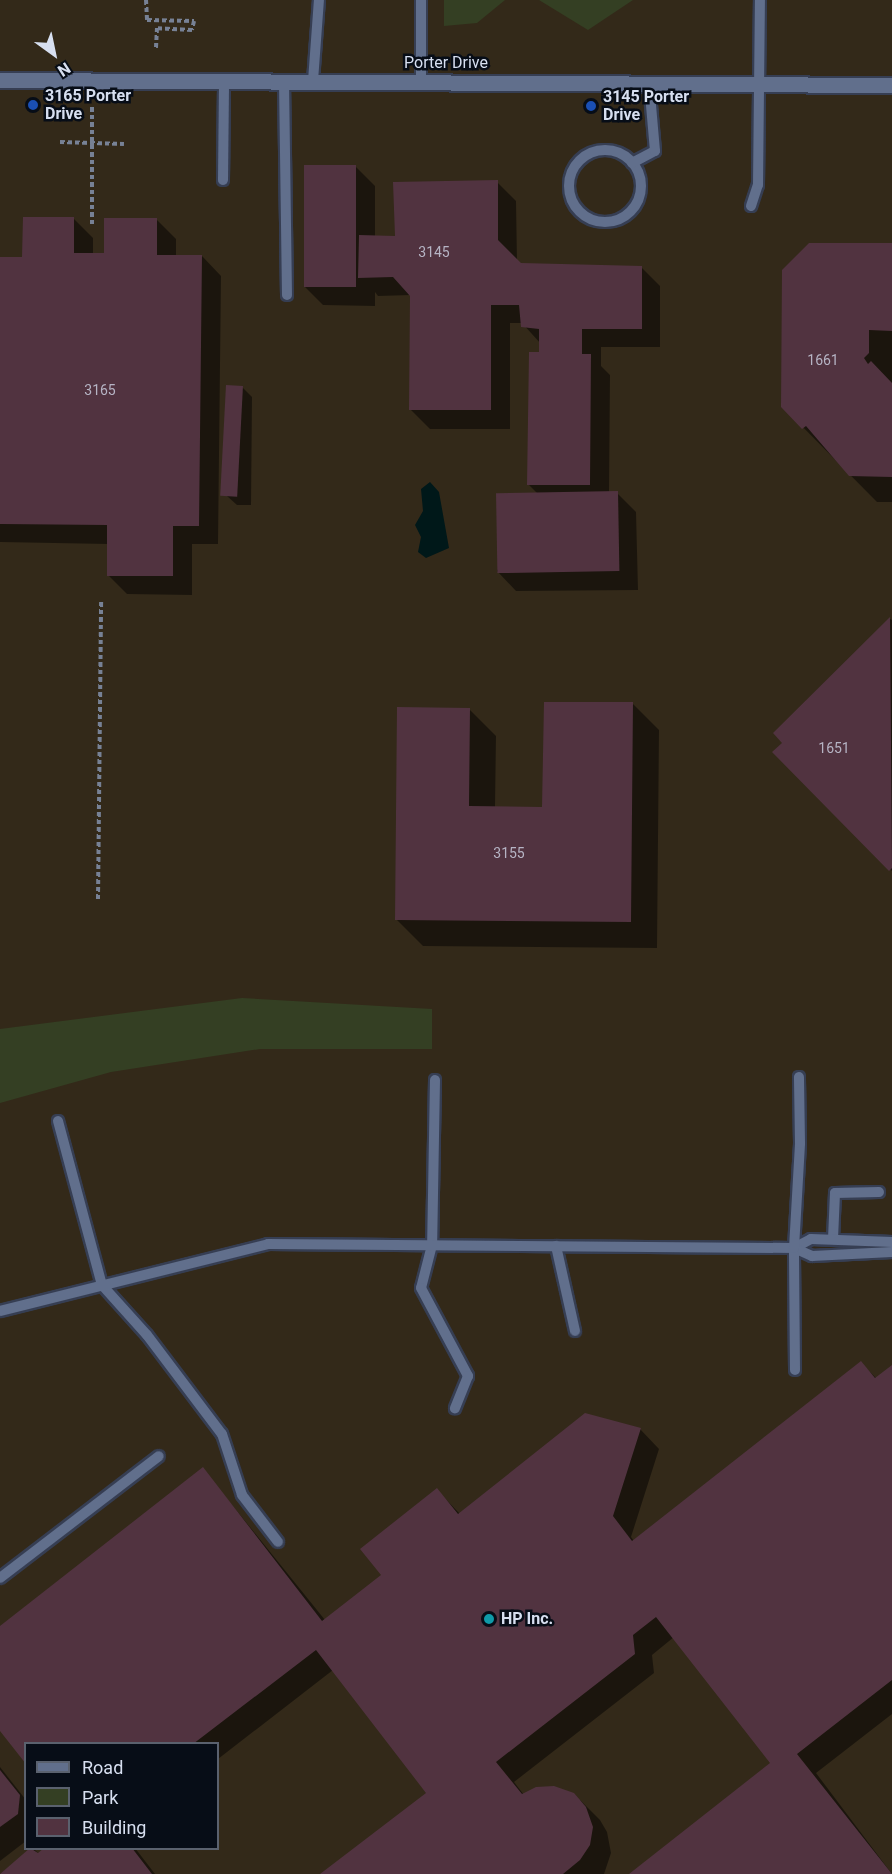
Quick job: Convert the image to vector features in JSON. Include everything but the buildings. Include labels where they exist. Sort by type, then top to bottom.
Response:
[{"type":"street","name":"Porter Drive","points":[[0,80],[892,85]]},
{"type":"lane","points":[[313,81],[319,0]]},
{"type":"lane","points":[[422,0],[422,81]]},
{"type":"lane","points":[[751,206],[758,185],[760,0]]},
{"type":"lane","points":[[223,180],[224,80]]},
{"type":"lane","points":[[284,81],[287,295]]},
{"type":"lane","points":[[632,163],[655,151],[649,83]]},
{"type":"lane","points":[[611,151],[632,163],[640,189],[627,214],[600,222],[583,215],[575,206],[569,183],[578,162],[588,155],[611,151]]},
{"type":"lane","points":[[795,1370],[794,1248],[800,1143],[800,1077]]},
{"type":"lane","points":[[435,1080],[432,1245],[421,1287],[468,1376],[455,1408]]},
{"type":"lane","points":[[58,1121],[102,1285],[147,1335],[222,1434],[242,1495],[278,1542]]},
{"type":"lane","points":[[833,1239],[835,1193],[879,1192]]},
{"type":"lane","points":[[794,1248],[811,1239],[892,1242]]},
{"type":"lane","points":[[0,1311],[268,1244],[794,1248],[812,1256],[892,1252]]},
{"type":"lane","points":[[556,1246],[575,1331]]},
{"type":"lane","points":[[0,1578],[159,1456]]},
{"type":"path","points":[[146,0],[147,20],[194,21],[192,30],[157,28],[156,48]]},
{"type":"path","points":[[92,104],[92,224]]},
{"type":"path","points":[[60,142],[124,144]]},
{"type":"path","points":[[98,899],[101,602]]},
{"type":"shaded area","points":[[0,0],[892,0],[892,1874],[0,1874]]},
{"type":"shaded area","points":[[430,482],[439,492],[449,548],[426,558],[418,552],[421,537],[415,525],[423,511],[421,489]]},
{"type":"green space","points":[[444,0],[505,0],[477,23],[444,26]]},
{"type":"green space","points":[[539,0],[633,0],[588,30]]},
{"type":"green space","points":[[242,998],[432,1009],[432,1049],[260,1049],[111,1072],[0,1103],[0,1029]]},
{"type":"place","name":"3165 Porter Drive","points":[[33,105]]},
{"type":"place","name":"3145 Porter Drive","points":[[591,106]]},
{"type":"place","name":"HP Inc.","points":[[489,1619]]}]
